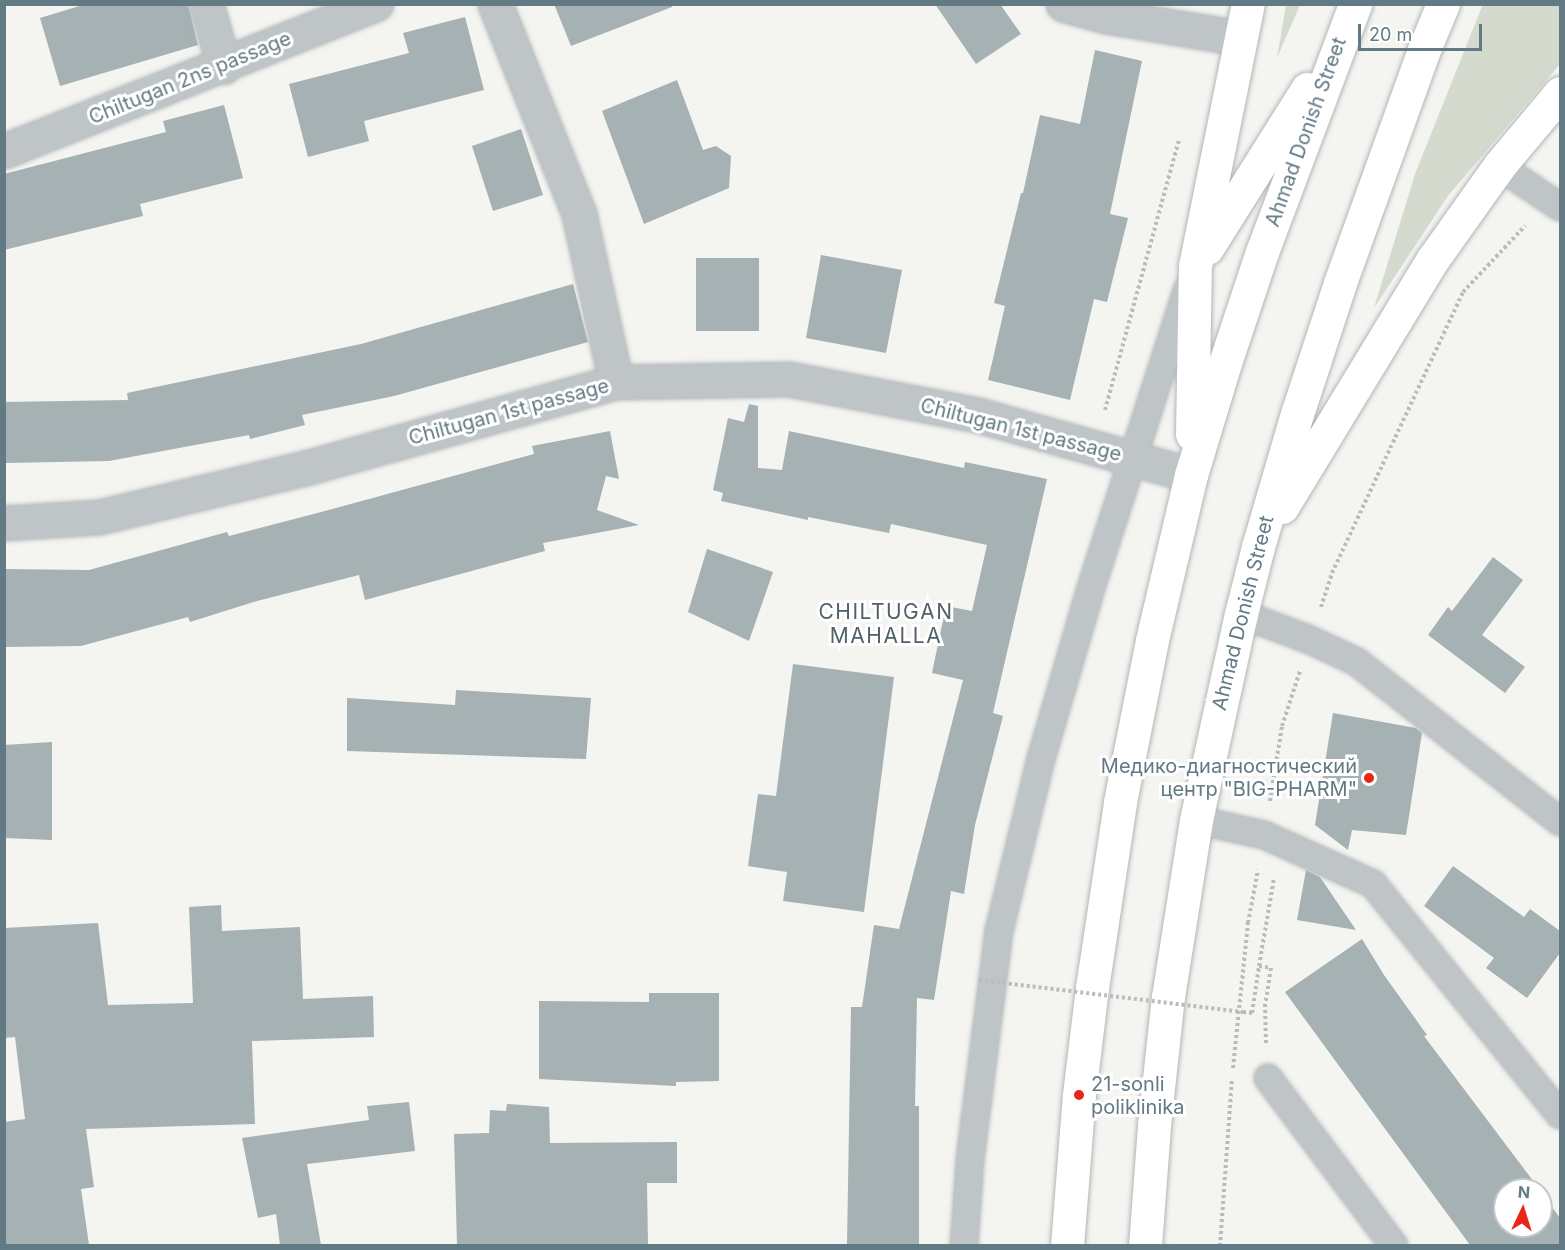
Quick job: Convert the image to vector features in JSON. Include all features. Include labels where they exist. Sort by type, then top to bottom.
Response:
[{"type":"main road","points":[[1191,475],[1195,266],[1248,4]]},
{"type":"main road","name":"Ahmad Donish Street","points":[[1145,1245],[1154,1125],[1168,997],[1196,820],[1241,614],[1258,547],[1340,283],[1423,52],[1443,4]]},
{"type":"main road","points":[[1195,266],[1349,18]]},
{"type":"main road","name":"Ahmad Donish Street","points":[[1067,1245],[1079,1095],[1120,802],[1152,640],[1191,475],[1262,252],[1349,18]]},
{"type":"main road","points":[[1258,547],[1433,259],[1499,166],[1560,93]]},
{"type":"street","points":[[206,4],[224,66]]},
{"type":"street","name":"Chiltugаn 2ns passage","points":[[4,151],[224,66],[376,4]]},
{"type":"street","points":[[495,4],[579,214],[616,382]]},
{"type":"street","points":[[1063,4],[1106,16],[1241,38]]},
{"type":"street","name":"Chiltugan 1st passage","points":[[4,523],[99,517],[309,467],[616,382],[789,379],[978,415],[1191,475]]},
{"type":"lane","points":[[1499,166],[1555,203]]},
{"type":"lane","points":[[964,1245],[970,1160],[999,931],[1041,759],[1132,459],[1195,266]]},
{"type":"lane","points":[[1241,614],[1310,640],[1357,662],[1560,822]]},
{"type":"lane","points":[[1196,820],[1272,838],[1373,884],[1560,1115]]},
{"type":"lane","points":[[1268,1078],[1394,1245]]},
{"type":"path","points":[[979,980],[1252,1013],[1259,966],[1282,726],[1332,573],[1463,292],[1555,203]]},
{"type":"path","points":[[1220,1245],[1226,1141],[1248,923],[1272,838]]},
{"type":"path","points":[[1259,966],[1271,968],[1265,1004],[1268,1078]]},
{"type":"shaded area","points":[[1483,4],[1560,5],[1560,64],[1448,196],[1374,308],[1415,174]]},
{"type":"shaded area","points":[[1286,5],[1300,5],[1277,58]]},
{"type":"building","points":[[86,4],[188,4],[198,45],[60,86],[40,18]]},
{"type":"building","points":[[554,4],[672,4],[672,7],[571,46]]},
{"type":"building","points":[[935,4],[1000,4],[1021,34],[976,64]]},
{"type":"building","points":[[465,17],[484,90],[364,121],[369,141],[308,157],[289,84],[409,53],[403,33]]},
{"type":"building","points":[[1095,50],[1142,61],[1110,214],[1128,218],[1107,302],[1094,299],[1070,400],[988,380],[1005,306],[994,303],[1021,193],[1023,193],[1040,115],[1080,124]]},
{"type":"building","points":[[677,80],[703,150],[716,146],[731,156],[729,188],[644,224],[602,111]]},
{"type":"building","points":[[224,105],[243,178],[140,204],[143,216],[4,250],[4,174],[166,132],[163,121]]},
{"type":"building","points":[[521,129],[543,195],[493,211],[472,146]]},
{"type":"building","points":[[821,255],[902,270],[886,353],[806,338]]},
{"type":"building","points":[[696,258],[759,258],[759,331],[696,331]]},
{"type":"building","points":[[573,284],[588,342],[394,396],[302,415],[305,425],[250,439],[249,435],[109,461],[6,463],[4,402],[128,400],[127,393],[361,344]]},
{"type":"building","points":[[749,404],[758,406],[758,468],[782,470],[789,431],[964,468],[965,462],[1047,479],[993,713],[1003,716],[975,825],[964,894],[951,891],[934,1000],[917,998],[915,1106],[919,1106],[919,1245],[847,1245],[851,1007],[862,1007],[874,925],[899,929],[963,680],[932,673],[946,606],[972,611],[987,545],[891,524],[889,533],[808,517],[808,520],[721,501],[723,493],[713,490],[728,418],[744,422]]},
{"type":"building","points":[[610,431],[619,479],[606,476],[597,510],[639,525],[543,543],[545,551],[365,600],[359,575],[257,601],[190,622],[188,617],[81,646],[4,647],[4,569],[89,570],[227,532],[229,536],[325,511],[534,454],[532,446]]},
{"type":"building","points":[[707,549],[773,572],[749,641],[688,612]]},
{"type":"building","points":[[1493,557],[1523,580],[1482,635],[1525,667],[1505,693],[1428,635],[1448,607],[1452,611]]},
{"type":"building","points":[[793,664],[894,677],[864,912],[783,901],[787,872],[748,866],[758,794],[776,796]]},
{"type":"building","points":[[456,690],[591,698],[586,759],[347,751],[347,698],[455,705]]},
{"type":"building","name":"Медико-диагностический центр \"BIG-PHARM\"","points":[[1333,713],[1416,728],[1422,733],[1406,835],[1352,830],[1348,850],[1315,825]]},
{"type":"building","points":[[52,742],[52,840],[4,838],[4,745]]},
{"type":"building","points":[[1453,866],[1524,917],[1530,909],[1560,931],[1560,953],[1527,998],[1486,968],[1494,958],[1424,906]]},
{"type":"building","points":[[1306,870],[1320,877],[1356,930],[1297,920]]},
{"type":"building","points":[[221,905],[222,931],[300,927],[303,999],[373,996],[374,1037],[252,1041],[255,1124],[86,1129],[94,1187],[81,1189],[89,1245],[5,1245],[4,1122],[25,1119],[15,1037],[4,1038],[4,928],[98,923],[108,1005],[193,1003],[189,907]]},
{"type":"building","points":[[1362,939],[1384,975],[1427,1035],[1424,1036],[1531,1178],[1493,1178],[1493,1238],[1553,1238],[1553,1208],[1560,1218],[1560,1245],[1470,1245],[1285,992]]},
{"type":"building","points":[[649,993],[719,993],[719,1081],[676,1082],[676,1086],[539,1079],[539,1001],[649,1002]]},
{"type":"building","points":[[409,1102],[415,1151],[307,1164],[321,1245],[280,1245],[276,1214],[258,1218],[242,1138],[369,1120],[367,1106]]},
{"type":"building","points":[[507,1104],[549,1107],[550,1143],[677,1142],[677,1183],[647,1183],[648,1245],[457,1245],[454,1134],[489,1133],[490,1110],[506,1111]]},
{"type":"place","name":"Медико-диагностический центр \"BIG-PHARM\"","points":[[1369,778]]},
{"type":"place","name":"21-sonli poliklinika","points":[[1079,1095]]},
{"type":"district","name":"CHILTUGАN MAHALLA","points":[[886,624]]}]
